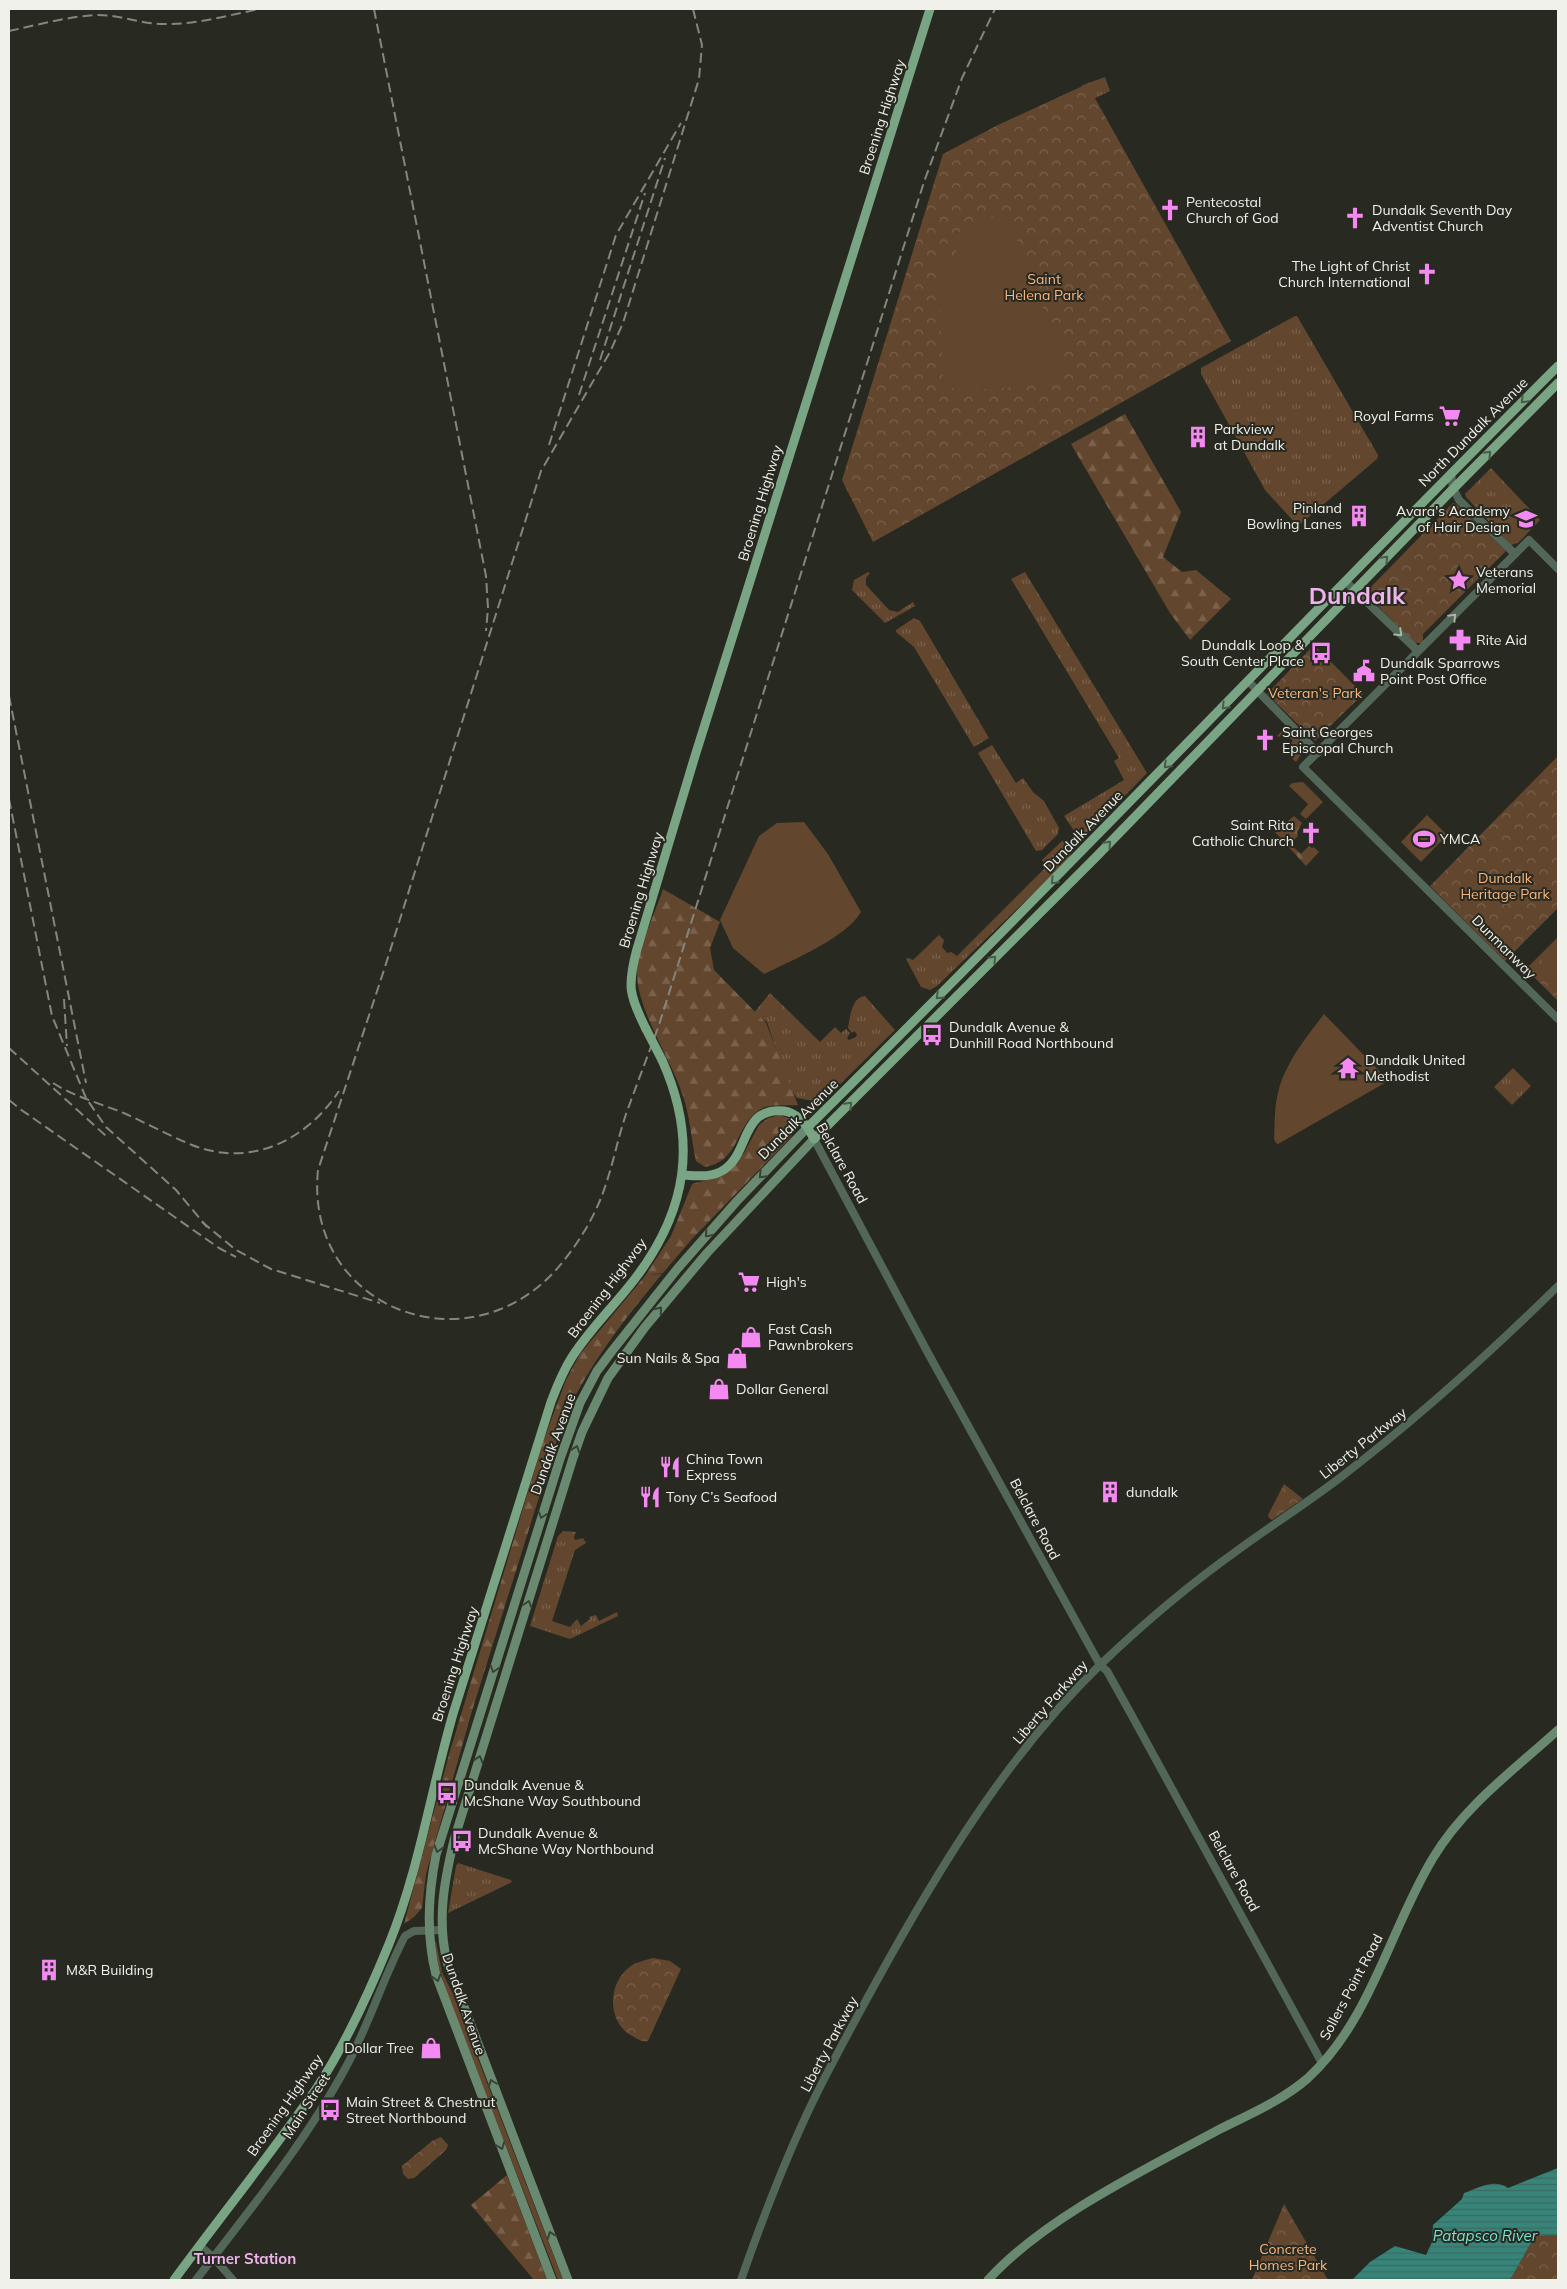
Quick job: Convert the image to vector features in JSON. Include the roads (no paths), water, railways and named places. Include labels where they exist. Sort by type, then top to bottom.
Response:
[{"type":"main road","name":"Broening Highway","points":[[174,2280],[316,2088],[364,2002],[390,1942],[409,1888],[440,1759],[551,1402],[572,1357],[634,1280],[664,1234],[678,1199],[683,1175],[684,1148],[677,1097],[662,1060],[632,1000],[630,976],[695,756],[930,9]]},
{"type":"main road","name":"North Dundalk Avenue","points":[[1249,682],[1345,581],[1558,366]]},
{"type":"main road","name":"North Dundalk Avenue","points":[[1258,691],[1453,488],[1558,383]]},
{"type":"main road","name":"Dundalk Avenue","points":[[552,2280],[446,2005],[436,1975],[428,1930],[430,1893],[436,1855],[574,1419],[597,1372],[678,1268],[737,1201],[1249,682]]},
{"type":"main road","name":"Dundalk Avenue","points":[[568,2280],[454,1984],[445,1954],[441,1930],[444,1884],[454,1840],[582,1432],[594,1406],[620,1361],[688,1275],[730,1228],[814,1139],[1258,691]]},
{"type":"main road","name":"Belclare Road","points":[[683,1175],[706,1176],[726,1169],[754,1120],[771,1111],[789,1112],[799,1118],[808,1127],[814,1139]]},
{"type":"main road","points":[[678,1268],[688,1275]]},
{"type":"main road","name":"Sollers Point Road","points":[[988,2280],[999,2268],[1058,2222],[1156,2164],[1287,2094],[1308,2077],[1336,2048],[1346,2031],[1380,1966],[1422,1876],[1446,1838],[1473,1806],[1558,1730]]},
{"type":"street","points":[[1451,473],[1453,488],[1459,500],[1515,554]]},
{"type":"street","points":[[1249,682],[1318,753],[1529,540],[1558,569]]},
{"type":"street","points":[[1345,581],[1418,652]]},
{"type":"street","name":"Dunmanway","points":[[1318,753],[1303,767],[1558,1019]]},
{"type":"street","name":"Belclare Road","points":[[814,1139],[1100,1665],[1107,1670],[1132,1714],[1322,2063]]},
{"type":"street","name":"Liberty Parkway","points":[[741,2280],[785,2164],[820,2087],[922,1901],[999,1782],[1038,1732],[1100,1665],[1135,1632],[1221,1562],[1337,1480],[1445,1393],[1486,1357],[1558,1286]]},
{"type":"street","name":"Main Street","points":[[196,2280],[328,2099],[347,2065],[405,1936],[414,1931],[441,1930]]},
{"type":"street","points":[[200,2246],[213,2257],[233,2280]]},
{"type":"water","name":"Patapsco River","points":[[1558,2168],[1558,2235],[1535,2236],[1510,2280],[1352,2280],[1370,2262],[1395,2246],[1426,2255],[1432,2242],[1433,2225],[1462,2199],[1464,2193],[1492,2184],[1503,2185],[1508,2188]]},
{"type":"railway","points":[[9,31],[62,19],[95,15],[112,16],[154,24],[175,24],[260,9]]},
{"type":"railway","points":[[374,9],[486,576],[488,608],[486,631]]},
{"type":"railway","points":[[693,9],[702,45],[699,79],[623,323],[610,352],[541,471],[384,970],[318,1170],[320,1217],[336,1257],[363,1288],[397,1309],[436,1318],[478,1316],[518,1301],[561,1264],[584,1231],[598,1205],[626,1114],[659,1025],[924,182],[962,78],[995,9]]},
{"type":"railway","points":[[549,445],[616,235],[681,123]]},
{"type":"railway","points":[[600,360],[665,158]]},
{"type":"railway","points":[[579,395],[645,193]]},
{"type":"railway","points":[[9,696],[86,1083]]},
{"type":"railway","points":[[9,799],[52,1016],[86,1098],[106,1127],[176,1190],[207,1227]]},
{"type":"railway","points":[[64,999],[67,1046]]},
{"type":"railway","points":[[9,1048],[106,1136]]},
{"type":"railway","points":[[53,1083],[192,1145],[214,1151],[235,1153],[255,1151],[275,1145],[293,1136],[326,1109],[339,1091]]},
{"type":"railway","points":[[9,1100],[219,1248],[236,1257]]},
{"type":"railway","points":[[202,1222],[236,1250],[271,1269],[380,1303]]},
{"type":"place","name":"Pentecostal Church of God","points":[[1170,210]]},
{"type":"place","name":"Dundalk Seventh Day Adventist Church","points":[[1355,218]]},
{"type":"place","name":"The Light of Christ Church International","points":[[1427,274]]},
{"type":"place","name":"Royal Farms","points":[[1450,416]]},
{"type":"place","name":"Parkview at Dundalk","points":[[1198,437]]},
{"type":"place","name":"Pinland Bowling Lanes","points":[[1359,516]]},
{"type":"place","name":"Avara's Academy of Hair Design","points":[[1526,519]]},
{"type":"place","name":"Veterans Memorial","points":[[1459,580]]},
{"type":"place","name":"Rite Aid","points":[[1460,640]]},
{"type":"place","name":"Dundalk Loop & South Center Place","points":[[1321,653]]},
{"type":"place","name":"Dundalk Sparrows Point Post Office","points":[[1364,671]]},
{"type":"place","name":"Saint Georges Episcopal Church","points":[[1265,740]]},
{"type":"place","name":"Saint Rita Catholic Church","points":[[1311,833]]},
{"type":"place","name":"YMCA","points":[[1424,839]]},
{"type":"place","name":"Dundalk Avenue & Dunhill Road Northbound","points":[[932,1035]]},
{"type":"place","name":"Dundalk United Methodist","points":[[1348,1068]]},
{"type":"place","name":"High's","points":[[749,1282]]},
{"type":"place","name":"Fast Cash Pawnbrokers","points":[[751,1337]]},
{"type":"place","name":"Sun Nails & Spa","points":[[737,1358]]},
{"type":"place","name":"Dollar General","points":[[719,1389]]},
{"type":"place","name":"China Town Express","points":[[670,1467]]},
{"type":"place","name":"dundalk","points":[[1110,1492]]},
{"type":"place","name":"Tony C’s Seafood","points":[[650,1497]]},
{"type":"place","name":"Dundalk Avenue & McShane Way Southbound","points":[[447,1793]]},
{"type":"place","name":"Dundalk Avenue & McShane Way Northbound","points":[[462,1841]]},
{"type":"place","name":"M&R Building","points":[[49,1970]]},
{"type":"place","name":"Dollar Tree","points":[[431,2048]]},
{"type":"place","name":"Main Street & Chestnut Street Northbound","points":[[330,2110]]},
{"type":"district","name":"Dundalk","points":[[1357,596]]},
{"type":"district","name":"Turner Station","points":[[245,2259]]},
{"type":"park label","name":"Saint Helena Park","points":[[1044,288]]},
{"type":"park label","name":"Veteran's Park","points":[[1315,693]]},
{"type":"park label","name":"Dundalk Heritage Park","points":[[1505,886]]},
{"type":"park label","name":"Concrete Homes Park","points":[[1288,2258]]}]
